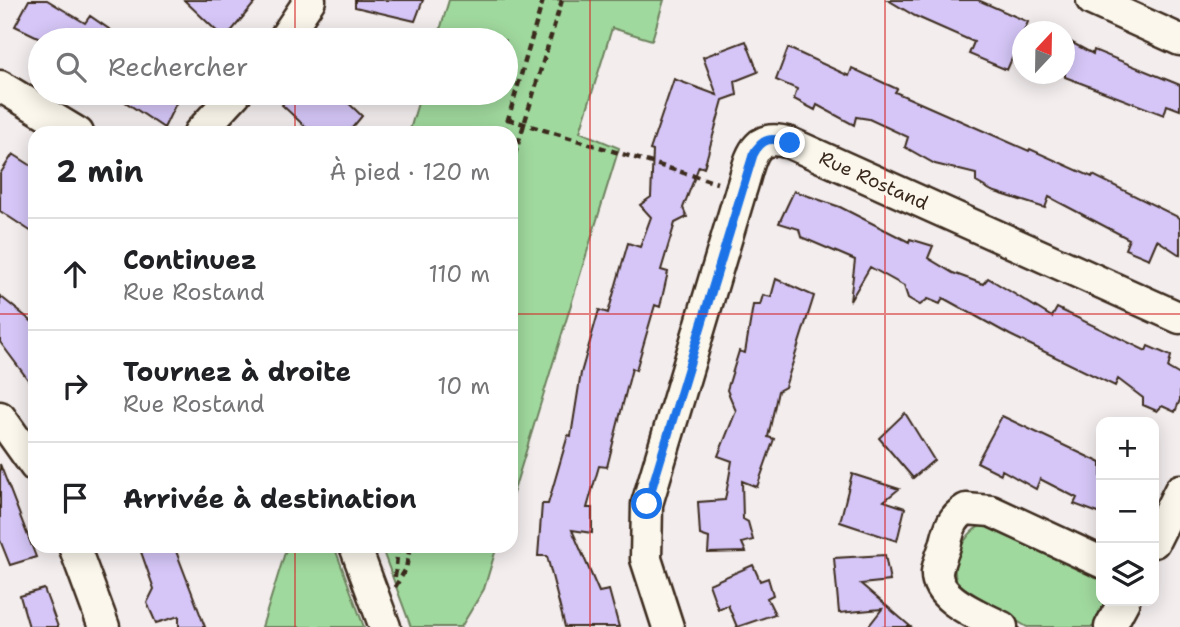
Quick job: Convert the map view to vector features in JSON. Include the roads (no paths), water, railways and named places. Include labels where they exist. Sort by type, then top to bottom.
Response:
[{"type":"street","points":[[291,28],[310,0]]},
{"type":"street","points":[[1091,0],[1180,40]]},
{"type":"street","points":[[0,86],[28,103]]},
{"type":"street","points":[[32,105],[66,126]]},
{"type":"street","points":[[205,126],[225,105]]},
{"type":"street","name":"Rue Rostand","points":[[667,627],[646,559],[647,504],[737,203],[753,155],[762,141],[769,138],[790,143],[1180,318]]},
{"type":"street","points":[[0,417],[28,457]]},
{"type":"street","points":[[1159,532],[1180,490]]},
{"type":"street","points":[[1002,627],[953,599],[938,583],[937,572],[956,515],[966,509],[991,511],[1096,560]]},
{"type":"street","points":[[77,553],[104,627]]},
{"type":"street","points":[[358,553],[385,627]]},
{"type":"street","points":[[1110,627],[1121,606]]}]
